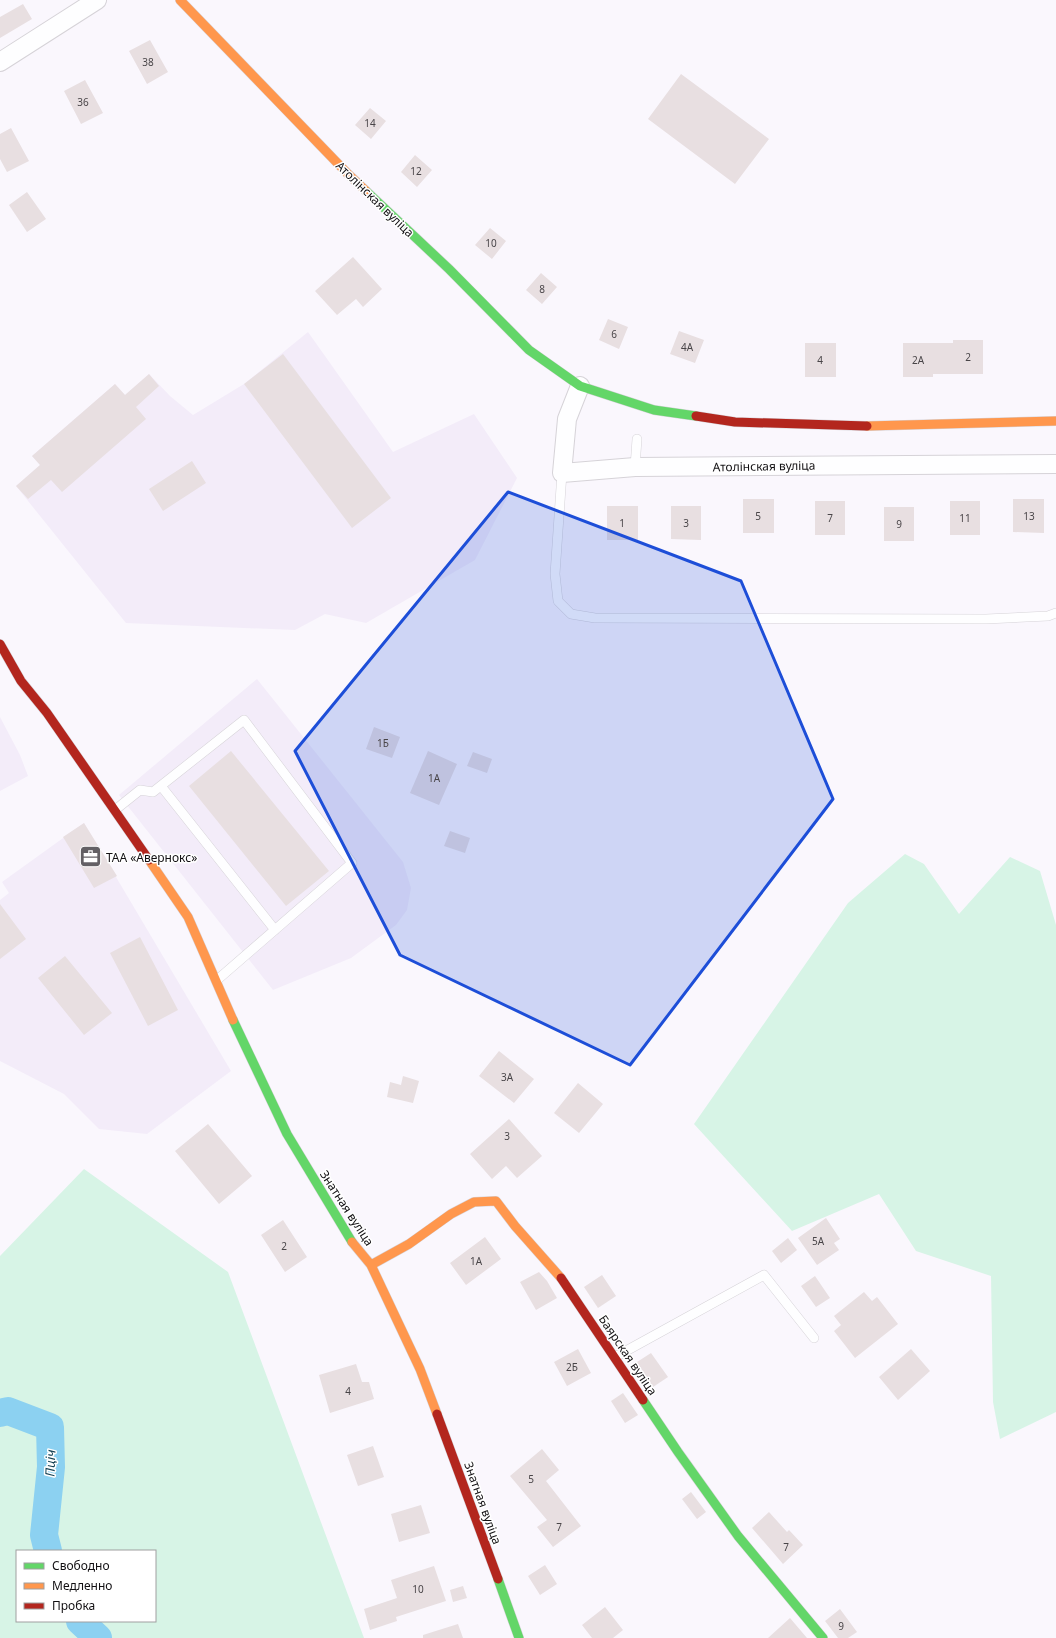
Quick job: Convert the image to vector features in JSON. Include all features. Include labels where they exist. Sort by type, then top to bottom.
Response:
[{"type":"street","points":[[0,62],[97,0]]},
{"type":"street","name":"Атолінская вуліца","points":[[180,0],[347,173],[449,269],[529,350],[580,386],[654,410],[736,422],[851,426],[1056,421]]},
{"type":"street","points":[[562,473],[566,419],[580,386]]},
{"type":"street","name":"Атолінская вуліца","points":[[562,473],[634,467],[1056,464]]},
{"type":"street","name":"Знатная вуліца","points":[[0,644],[21,681],[47,713],[188,917],[243,1042],[287,1134],[351,1241],[371,1265],[423,1377],[519,1638]]},
{"type":"street","name":"Баярская вуліца","points":[[371,1265],[409,1244],[451,1214],[474,1202],[496,1201],[515,1226],[563,1280],[678,1452],[738,1536],[823,1638]]},
{"type":"lane","points":[[634,467],[636,439]]},
{"type":"lane","points":[[562,473],[555,574],[558,601],[571,614],[595,618],[986,619],[1048,616],[1056,613]]},
{"type":"lane","points":[[115,810],[140,790],[153,792],[244,720],[352,863],[217,980]]},
{"type":"lane","points":[[161,786],[275,930]]},
{"type":"lane","points":[[615,1357],[764,1275],[814,1338]]},
{"type":"highlighted area","points":[[508,492],[741,581],[833,799],[630,1065],[400,955],[295,751]]},
{"type":"shaded area","points":[[308,332],[393,452],[474,414],[517,478],[475,560],[366,623],[325,614],[295,630],[126,623],[16,486],[40,465],[32,456],[115,384],[125,395],[149,374],[170,396],[193,415],[244,384]]},
{"type":"shaded area","points":[[257,679],[403,862],[411,888],[407,910],[396,925],[351,958],[273,990],[119,795]]},
{"type":"shaded area","points":[[0,717],[20,755],[28,776],[0,791]]},
{"type":"shaded area","name":"ТАА «Авернокс»","points":[[84,823],[231,1071],[147,1134],[99,1129],[64,1094],[0,1061],[0,900],[9,893],[2,882]]},
{"type":"green space","points":[[905,854],[924,864],[959,914],[1010,857],[1040,871],[1056,925],[1056,1412],[1000,1439],[993,1402],[991,1276],[916,1251],[879,1194],[792,1231],[694,1124],[848,903]]},
{"type":"green space","points":[[84,1169],[228,1272],[364,1638],[0,1638],[0,1256]]},
{"type":"building","points":[[23,4],[32,19],[0,38],[0,17]]},
{"type":"building","points":[[150,40],[168,72],[147,84],[129,51]]},
{"type":"building","points":[[681,74],[769,139],[735,184],[648,119]]},
{"type":"building","points":[[85,80],[103,113],[81,124],[64,91]]},
{"type":"building","points":[[370,108],[386,121],[371,139],[355,125]]},
{"type":"building","points":[[11,128],[29,161],[7,172],[0,159],[0,134]]},
{"type":"building","points":[[415,155],[432,170],[417,187],[401,172]]},
{"type":"building","points":[[27,192],[46,219],[27,232],[9,205]]},
{"type":"building","points":[[490,228],[506,241],[492,259],[475,245]]},
{"type":"building","points":[[353,257],[382,289],[363,307],[356,299],[337,315],[315,291]]},
{"type":"building","points":[[541,273],[557,287],[542,304],[526,290]]},
{"type":"building","points":[[608,319],[628,327],[619,349],[599,340]]},
{"type":"building","points":[[679,331],[704,340],[695,363],[670,354]]},
{"type":"building","points":[[953,340],[983,340],[983,374],[933,374],[933,377],[903,377],[903,343],[953,343]]},
{"type":"building","points":[[805,343],[836,343],[836,377],[805,377]]},
{"type":"building","points":[[283,354],[391,498],[352,528],[244,384]]},
{"type":"building","points":[[149,374],[159,386],[136,407],[146,419],[62,492],[51,480],[28,499],[16,486],[40,465],[32,456],[115,384],[125,395]]},
{"type":"building","points":[[192,461],[206,483],[163,511],[149,489]]},
{"type":"building","points":[[743,499],[774,499],[774,533],[743,533]]},
{"type":"building","points":[[1013,499],[1044,499],[1044,533],[1013,532]]},
{"type":"building","points":[[815,501],[845,501],[845,535],[815,535]]},
{"type":"building","points":[[950,501],[980,501],[980,535],[950,535]]},
{"type":"building","points":[[607,506],[638,506],[638,540],[607,540]]},
{"type":"building","points":[[671,506],[701,506],[701,540],[671,539]]},
{"type":"building","points":[[884,507],[914,507],[914,541],[884,541]]},
{"type":"building","points":[[374,727],[400,737],[392,758],[366,749]]},
{"type":"building","points":[[231,751],[329,871],[286,906],[189,786]]},
{"type":"building","points":[[428,751],[457,764],[439,805],[410,793]]},
{"type":"building","points":[[473,752],[492,759],[487,773],[467,766]]},
{"type":"building","name":"ТАА «Авернокс»","points":[[84,823],[117,876],[94,888],[63,837]]},
{"type":"building","points":[[450,831],[470,838],[465,853],[444,846]]},
{"type":"building","points":[[0,904],[26,939],[0,959]]},
{"type":"building","points":[[140,937],[178,1010],[148,1026],[110,953]]},
{"type":"building","points":[[65,956],[112,1013],[84,1035],[38,978]]},
{"type":"building","points":[[499,1051],[534,1079],[514,1103],[479,1076]]},
{"type":"building","points":[[403,1076],[419,1081],[413,1103],[387,1097],[390,1082],[401,1085]]},
{"type":"building","points":[[578,1083],[603,1104],[579,1133],[554,1113]]},
{"type":"building","points":[[509,1119],[542,1156],[517,1178],[506,1166],[492,1179],[470,1154]]},
{"type":"building","points":[[208,1124],[252,1176],[219,1204],[175,1151]]},
{"type":"building","points":[[826,1218],[840,1239],[834,1243],[839,1250],[817,1265],[798,1238]]},
{"type":"building","points":[[283,1220],[307,1257],[285,1272],[261,1235]]},
{"type":"building","points":[[485,1237],[501,1259],[466,1285],[450,1263]]},
{"type":"building","points":[[788,1238],[797,1250],[781,1263],[772,1251]]},
{"type":"building","points":[[539,1272],[547,1281],[557,1298],[536,1310],[520,1282]]},
{"type":"building","points":[[602,1275],[616,1296],[598,1308],[584,1287]]},
{"type":"building","points":[[815,1276],[830,1298],[816,1307],[801,1286]]},
{"type":"building","points":[[864,1292],[872,1301],[877,1297],[898,1324],[855,1358],[834,1331],[841,1325],[834,1316]]},
{"type":"building","points":[[578,1349],[591,1373],[567,1386],[554,1362]]},
{"type":"building","points":[[911,1349],[930,1371],[898,1400],[879,1377]]},
{"type":"building","points":[[651,1353],[668,1377],[653,1387],[637,1362]]},
{"type":"building","points":[[356,1364],[362,1382],[369,1382],[374,1399],[330,1413],[319,1375]]},
{"type":"building","points":[[623,1393],[638,1415],[625,1423],[611,1401]]},
{"type":"building","points":[[373,1446],[384,1477],[358,1486],[347,1455]]},
{"type":"building","points":[[542,1449],[559,1470],[546,1481],[581,1526],[553,1547],[537,1527],[547,1520],[510,1476]]},
{"type":"building","points":[[691,1492],[706,1512],[697,1519],[682,1499]]},
{"type":"building","points":[[421,1505],[430,1533],[399,1542],[391,1514]]},
{"type":"building","points":[[769,1512],[787,1532],[789,1530],[803,1545],[783,1564],[752,1528]]},
{"type":"building","points":[[545,1565],[557,1584],[540,1595],[528,1576]]},
{"type":"building","points":[[434,1566],[446,1601],[396,1617],[397,1621],[370,1630],[364,1609],[397,1598],[391,1580]]},
{"type":"building","points":[[463,1586],[467,1598],[453,1602],[450,1590]]},
{"type":"building","points":[[605,1607],[623,1630],[613,1638],[592,1638],[582,1625]]},
{"type":"building","points":[[840,1609],[857,1632],[848,1638],[838,1638],[825,1621]]},
{"type":"building","points":[[790,1618],[807,1638],[768,1638]]},
{"type":"building","points":[[458,1624],[463,1638],[423,1638],[423,1635]]},
{"type":"waterway","name":"Пціч","points":[[0,1413],[8,1411],[50,1427],[51,1467],[44,1535],[48,1550]]},
{"type":"waterway","name":"Пціч","points":[[81,1622],[98,1638]]},
{"type":"traffic: fast","points":[[366,191],[449,269],[529,350],[580,386],[654,410],[696,416]]},
{"type":"traffic: fast","points":[[233,1020],[287,1134],[352,1242]]},
{"type":"traffic: fast","points":[[643,1400],[738,1536],[823,1638]]},
{"type":"traffic: fast","points":[[498,1579],[519,1638]]},
{"type":"traffic: slow","points":[[180,0],[366,191]]},
{"type":"traffic: slow","points":[[867,426],[1056,421]]},
{"type":"traffic: slow","points":[[149,860],[188,917],[233,1020]]},
{"type":"traffic: slow","points":[[371,1265],[409,1244],[451,1214],[474,1202],[496,1201],[515,1226],[561,1278]]},
{"type":"traffic: slow","points":[[352,1242],[371,1265],[420,1369],[437,1414]]},
{"type":"traffic: jam","points":[[696,416],[735,422],[867,426]]},
{"type":"traffic: jam","points":[[0,644],[21,681],[47,713],[149,860]]},
{"type":"traffic: jam","points":[[561,1278],[643,1400]]},
{"type":"traffic: jam","points":[[437,1414],[498,1579]]},
{"type":"place","name":"ТАА «Авернокс»","points":[[90,857]]}]
